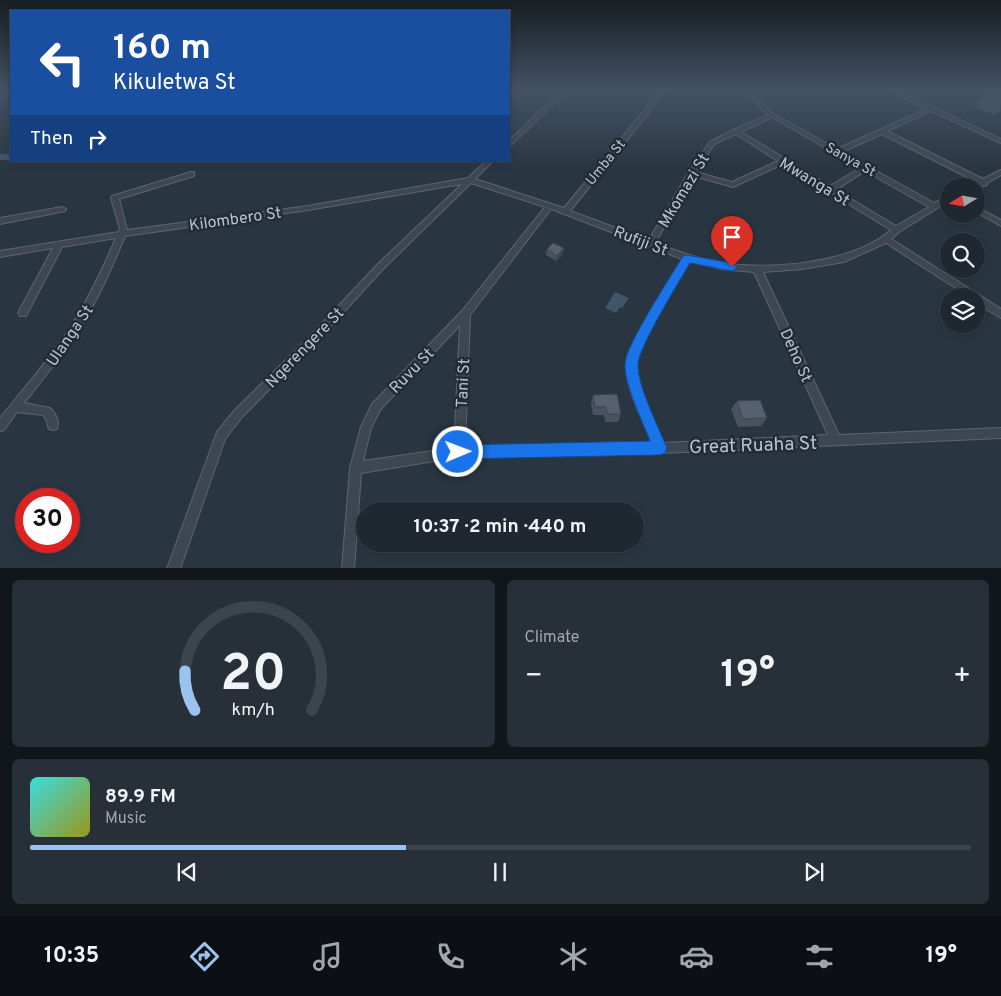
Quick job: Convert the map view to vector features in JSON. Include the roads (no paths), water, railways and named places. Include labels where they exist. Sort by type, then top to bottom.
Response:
[{"type":"street","points":[[510,143],[538,117]]},
{"type":"street","name":"Umba St","points":[[565,212],[642,117]]},
{"type":"street","name":"Mkomazi St","points":[[651,243],[712,143],[769,117]]},
{"type":"street","name":"Sanya St","points":[[775,117],[933,206]]},
{"type":"street","points":[[838,151],[914,117]]},
{"type":"street","points":[[948,117],[1001,140]]},
{"type":"street","name":"Mwanga St","points":[[735,131],[896,230]]},
{"type":"street","points":[[882,131],[967,178]]},
{"type":"street","points":[[692,173],[733,185],[783,161]]},
{"type":"street","name":"Ngerengere St","points":[[172,568],[221,436],[238,414],[315,337],[381,266],[489,162]]},
{"type":"street","points":[[830,190],[866,167]]},
{"type":"street","points":[[985,182],[1001,172]]},
{"type":"street","points":[[122,234],[124,225],[115,200],[116,198],[191,174]]},
{"type":"street","name":"Rufiji St","points":[[470,180],[550,206],[687,258],[721,266],[758,269],[832,262],[844,259],[886,239],[896,230],[940,202]]},
{"type":"street","name":"Kilombero St","points":[[0,254],[122,234],[308,208],[470,180]]},
{"type":"street","name":"Ruvu St","points":[[348,568],[356,468],[366,427],[376,408],[465,314],[550,206]]},
{"type":"street","points":[[0,221],[62,209]]},
{"type":"street","points":[[985,214],[1001,223]]},
{"type":"street","name":"Ulanga St","points":[[0,426],[54,360],[79,322],[101,281],[122,234]]},
{"type":"street","points":[[886,239],[961,288]]},
{"type":"street","points":[[23,313],[59,244]]},
{"type":"street","points":[[660,448],[635,384],[631,364],[640,341],[687,258]]},
{"type":"street","name":"Deho St","points":[[758,269],[836,441]]},
{"type":"street","points":[[985,304],[1001,314]]},
{"type":"street","name":"Tani St","points":[[458,452],[465,314]]},
{"type":"street","points":[[15,407],[46,411],[51,417],[53,424]]},
{"type":"street","name":"Great Ruaha St","points":[[356,468],[458,452],[660,448],[1001,433]]},
{"type":"water","points":[[615,292],[629,298],[616,313],[605,308]]},
{"type":"waterway","points":[[0,157],[10,157]]}]
